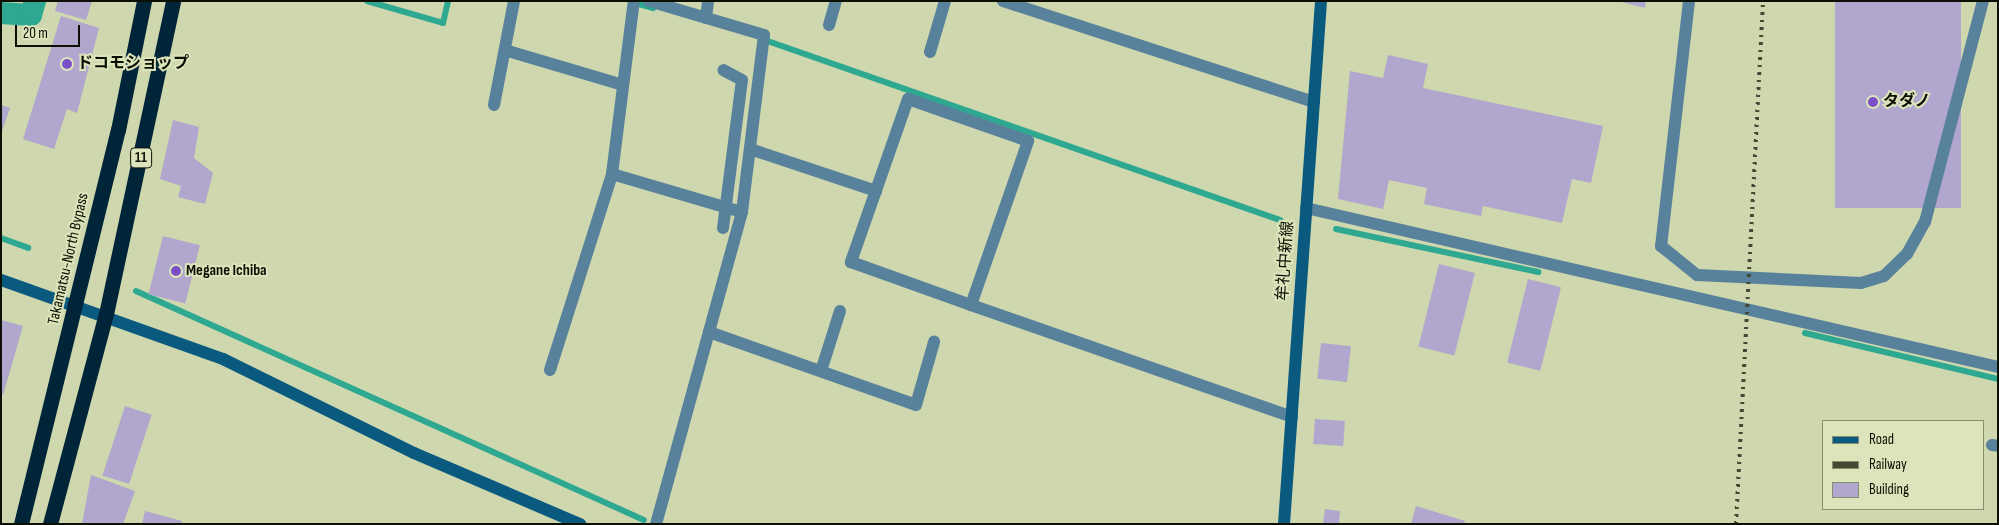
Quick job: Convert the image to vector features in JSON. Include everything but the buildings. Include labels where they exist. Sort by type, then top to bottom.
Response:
[{"type":"highway","name":"Takamatsu-North Bypass","points":[[21,524],[76,305],[144,1]]},
{"type":"highway","name":"11","points":[[50,524],[106,314],[173,1]]},
{"type":"main road","name":"牟礼中新線","points":[[1284,524],[1321,1]]},
{"type":"main road","points":[[1,280],[106,314],[223,358],[414,453],[580,524]]},
{"type":"street","points":[[494,105],[514,1]]},
{"type":"street","points":[[550,370],[612,174],[634,1]]},
{"type":"street","points":[[649,1],[764,36],[742,212],[656,524]]},
{"type":"street","points":[[706,18],[708,1]]},
{"type":"street","points":[[829,25],[836,1]]},
{"type":"street","points":[[930,52],[945,1]]},
{"type":"street","points":[[1003,1],[1314,102]]},
{"type":"street","points":[[1689,1],[1661,246],[1696,275],[1861,283],[1884,276],[1896,265],[1925,222],[1983,1]]},
{"type":"street","points":[[505,50],[623,85]]},
{"type":"street","points":[[723,70],[742,80],[723,228]]},
{"type":"street","points":[[971,305],[1028,141],[908,99],[851,262],[971,305],[1292,417]]},
{"type":"street","points":[[750,149],[876,191]]},
{"type":"street","points":[[612,174],[742,212]]},
{"type":"street","points":[[1306,208],[1998,367]]},
{"type":"street","points":[[821,372],[840,311]]},
{"type":"street","points":[[710,332],[916,405],[934,342]]},
{"type":"waterway","points":[[1,13],[31,15],[35,1]]},
{"type":"waterway","points":[[367,1],[443,23],[448,1]]},
{"type":"waterway","points":[[632,2],[653,8]]},
{"type":"waterway","points":[[762,39],[1280,220]]},
{"type":"waterway","points":[[1336,229],[1538,272]]},
{"type":"waterway","points":[[1,238],[28,248]]},
{"type":"waterway","points":[[136,291],[644,520]]},
{"type":"waterway","points":[[1805,333],[1998,379]]},
{"type":"railway","points":[[1736,524],[1763,1]]},
{"type":"place","name":"ドコモショップ","points":[[67,64]]},
{"type":"place","name":"タダノ","points":[[1873,102]]},
{"type":"place","name":"Megane Ichiba","points":[[176,271]]}]
